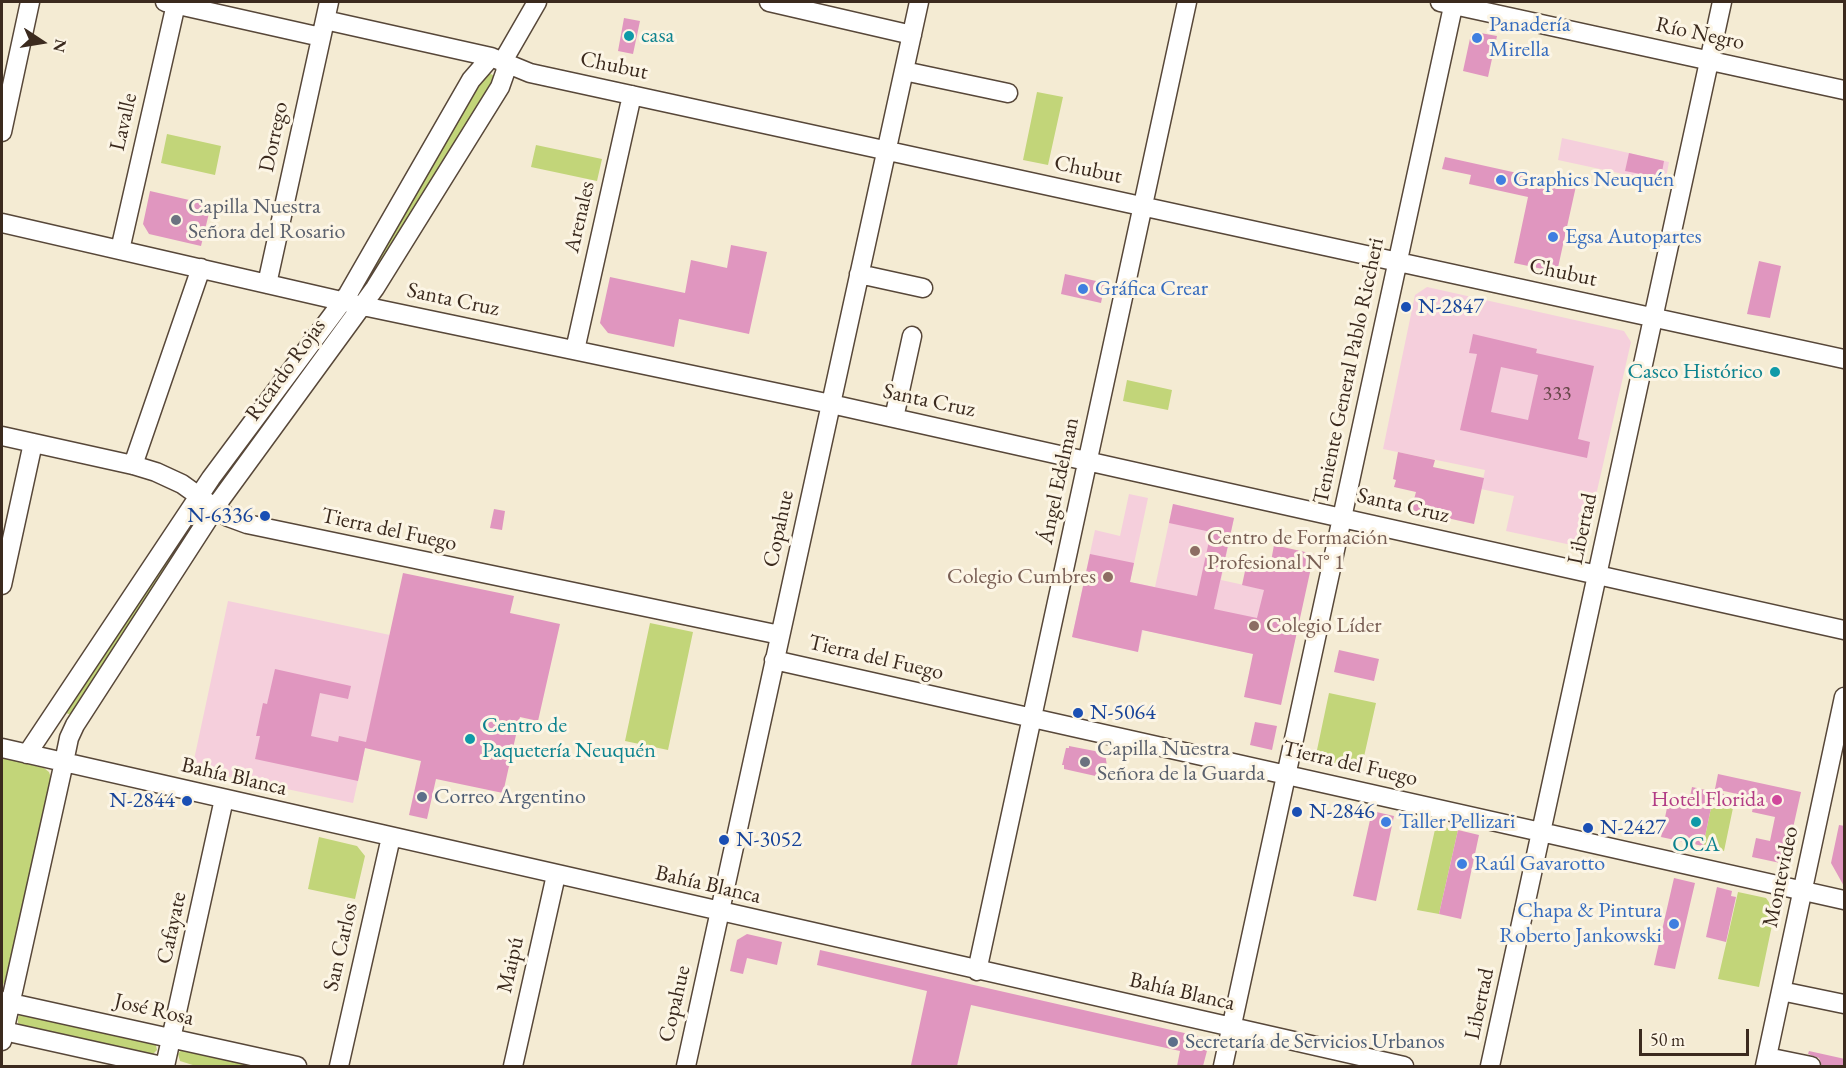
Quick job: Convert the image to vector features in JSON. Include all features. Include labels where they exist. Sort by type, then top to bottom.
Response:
[{"type":"street","points":[[2,132],[30,2]]},
{"type":"street","name":"Dorrego","points":[[267,284],[329,2]]},
{"type":"street","name":"Ricardo Rojas","points":[[27,754],[199,496],[343,301],[471,80],[497,59],[537,2]]},
{"type":"street","points":[[769,2],[789,4],[912,35]]},
{"type":"street","name":"Copahue","points":[[686,1066],[919,2]]},
{"type":"street","name":"Ángel Edelman","points":[[977,971],[1187,2]]},
{"type":"street","name":"Río Negro","points":[[1449,2],[1845,90]]},
{"type":"street","name":"Teniente General Pablo Riccheri","points":[[1223,1066],[1397,262],[1449,2]]},
{"type":"street","name":"Libertad","points":[[1490,1066],[1722,2]]},
{"type":"street","name":"Chubut","points":[[170,3],[497,59],[530,73],[1845,359]]},
{"type":"street","name":"Lavalle","points":[[120,250],[170,3]]},
{"type":"street","name":"Ricardo Rojas","points":[[3,1036],[6,1001],[69,738],[75,725],[216,508],[363,306],[500,87],[506,70],[497,59]]},
{"type":"street","points":[[904,71],[1008,93]]},
{"type":"street","name":"Arenales","points":[[575,350],[632,95]]},
{"type":"street","name":"Santa Cruz","points":[[2,222],[363,306],[1088,460],[1845,630]]},
{"type":"street","points":[[133,465],[201,268]]},
{"type":"street","points":[[860,274],[923,288]]},
{"type":"street","points":[[894,418],[912,336]]},
{"type":"street","name":"Tierra del Fuego","points":[[2,436],[133,465],[166,476],[234,520],[252,526],[780,635]]},
{"type":"street","points":[[2,585],[33,443]]},
{"type":"street","name":"Tierra del Fuego","points":[[774,660],[1845,900]]},
{"type":"street","name":"Montevideo","points":[[1766,1062],[1845,697]]},
{"type":"street","name":"Bahía Blanca","points":[[2,748],[977,971],[1404,1066]]},
{"type":"street","name":"Cafayate","points":[[164,1066],[224,799]]},
{"type":"street","name":"San Carlos","points":[[339,1066],[391,837]]},
{"type":"street","name":"Maipú","points":[[513,1066],[556,875]]},
{"type":"street","points":[[1781,991],[1845,1004]]},
{"type":"street","name":"José Rosa","points":[[6,1001],[297,1066]]},
{"type":"street","points":[[3,1036],[164,1066]]},
{"type":"street","points":[[1766,1062],[1811,1066]]},
{"type":"shaded area","points":[[1562,138],[1669,162],[1665,183],[1558,160]]},
{"type":"shaded area","points":[[1427,287],[1624,331],[1631,342],[1586,539],[1576,546],[1506,531],[1514,496],[1481,489],[1485,470],[1383,449],[1415,295]]},
{"type":"shaded area","points":[[1129,494],[1148,498],[1130,582],[1155,587],[1173,504],[1234,518],[1221,580],[1304,598],[1290,662],[1143,630],[1138,652],[1072,637],[1095,530],[1120,536]]},
{"type":"shaded area","points":[[228,601],[390,635],[353,803],[192,769]]},
{"type":"green space","points":[[488,73],[493,75],[495,80],[371,280],[367,279],[483,76]]},
{"type":"green space","points":[[1037,92],[1063,97],[1048,165],[1023,160]]},
{"type":"green space","points":[[167,134],[221,146],[215,175],[161,163]]},
{"type":"green space","points":[[536,145],[602,159],[597,181],[531,167]]},
{"type":"green space","points":[[332,327],[336,328],[220,485],[218,482]]},
{"type":"green space","points":[[1127,380],[1172,390],[1168,410],[1123,401]]},
{"type":"green space","points":[[188,527],[193,530],[72,714],[68,714],[65,711]]},
{"type":"green space","points":[[650,623],[693,632],[668,750],[625,741]]},
{"type":"green space","points":[[1329,693],[1376,703],[1361,770],[1323,762],[1317,750]]},
{"type":"green space","points":[[3,758],[44,768],[49,772],[51,778],[2,987]]},
{"type":"green space","points":[[1712,803],[1733,808],[1724,851],[1703,846]]},
{"type":"green space","points":[[1436,825],[1458,830],[1439,914],[1417,910]]},
{"type":"green space","points":[[319,837],[357,846],[365,856],[355,899],[308,889]]},
{"type":"green space","points":[[1738,892],[1766,898],[1775,911],[1759,987],[1718,979]]},
{"type":"green space","points":[[20,1014],[155,1042],[157,1050],[152,1055],[22,1026],[18,1023]]},
{"type":"green space","points":[[182,1049],[268,1066],[196,1066],[180,1061],[178,1054]]},
{"type":"building","name":"casa","points":[[624,18],[640,21],[633,54],[618,51]]},
{"type":"building","points":[[1475,32],[1497,36],[1488,77],[1463,71],[1471,34]]},
{"type":"building","points":[[1629,153],[1664,161],[1661,178],[1625,171]]},
{"type":"building","points":[[1445,157],[1576,186],[1557,272],[1514,263],[1528,197],[1469,184],[1471,175],[1442,169]]},
{"type":"building","name":"Capilla Nuestra Señora del Rosario","points":[[150,191],[211,205],[201,246],[149,234],[143,224]]},
{"type":"building","points":[[731,245],[767,252],[749,334],[679,319],[674,347],[608,333],[600,323],[610,277],[685,293],[691,260],[727,268]]},
{"type":"building","points":[[1759,261],[1781,266],[1770,318],[1747,314]]},
{"type":"building","name":"Gráfica Crear","points":[[1065,274],[1105,283],[1101,303],[1061,294]]},
{"type":"building","points":[[1473,334],[1537,349],[1536,353],[1594,366],[1578,439],[1590,442],[1587,458],[1460,430],[1477,354],[1469,353]],"holes":[[[1501,367],[1538,375],[1528,420],[1491,412]]]},
{"type":"building","points":[[1398,452],[1435,460],[1433,467],[1484,478],[1474,524],[1411,510],[1416,492],[1394,487],[1396,480],[1393,479]]},
{"type":"building","points":[[1173,504],[1234,518],[1214,609],[1257,618],[1264,590],[1242,585],[1247,562],[1270,567],[1274,545],[1314,554],[1281,705],[1244,697],[1253,654],[1142,630],[1138,652],[1072,637],[1090,554],[1134,563],[1130,582],[1197,596],[1211,532],[1169,523]]},
{"type":"building","points":[[494,509],[505,511],[502,530],[490,528]]},
{"type":"building","points":[[403,573],[514,596],[510,613],[560,624],[538,721],[520,717],[503,793],[436,779],[427,819],[409,815],[421,761],[365,748],[358,781],[255,759],[260,736],[256,736],[263,703],[267,704],[275,669],[351,686],[348,699],[320,693],[311,736],[338,742],[339,736],[366,742]]},
{"type":"building","points":[[1339,650],[1379,659],[1374,681],[1334,672]]},
{"type":"building","points":[[1255,722],[1277,726],[1272,750],[1250,745]]},
{"type":"building","name":"Capilla Nuestra Señora de la Guarda","points":[[1069,746],[1105,753],[1107,766],[1100,777],[1064,769],[1062,765],[1066,748]]},
{"type":"building","name":"Hotel Florida","points":[[1718,774],[1801,792],[1785,864],[1752,857],[1756,838],[1770,841],[1775,817],[1752,812],[1755,798],[1715,789]]},
{"type":"building","points":[[1692,787],[1724,794],[1722,805],[1712,803],[1703,846],[1661,837],[1669,798],[1689,802]]},
{"type":"building","points":[[1372,811],[1394,816],[1376,901],[1353,896]]},
{"type":"building","points":[[1839,825],[1845,826],[1845,888],[1831,863]]},
{"type":"building","name":"Raúl Gavarotto","points":[[1458,830],[1479,835],[1461,919],[1439,914]]},
{"type":"building","name":"Chapa & Pintura Roberto Jankowski","points":[[1674,878],[1695,883],[1675,969],[1654,965]]},
{"type":"building","points":[[1717,887],[1732,891],[1731,896],[1736,897],[1726,942],[1706,937]]},
{"type":"building","points":[[747,934],[782,942],[777,965],[747,958],[743,974],[730,971],[737,940]]},
{"type":"building","points":[[820,950],[1202,1037],[1208,1047],[1203,1066],[1177,1066],[1180,1051],[971,1005],[957,1066],[911,1065],[927,991],[817,965]]},
{"type":"building","points":[[1809,1051],[1845,1059],[1845,1066],[1822,1066],[1819,1058],[1808,1054]]},
{"type":"place","name":"casa","points":[[629,36]]},
{"type":"place","name":"Panadería Mirella","points":[[1477,38]]},
{"type":"place","name":"Graphics Neuquén","points":[[1501,180]]},
{"type":"place","name":"Capilla Nuestra Señora del Rosario","points":[[176,220]]},
{"type":"place","name":"Egsa Autopartes","points":[[1553,237]]},
{"type":"place","name":"Gráfica Crear","points":[[1083,289]]},
{"type":"place","name":"N-2847","points":[[1406,307]]},
{"type":"place","name":"Casco Histórico","points":[[1775,372]]},
{"type":"place","name":"N-6336","points":[[265,516]]},
{"type":"place","name":"Centro de Formación Profesional N° 1","points":[[1195,551]]},
{"type":"place","name":"Colegio Cumbres","points":[[1108,577]]},
{"type":"place","name":"Colegio Líder","points":[[1254,626]]},
{"type":"place","name":"N-5064","points":[[1078,713]]},
{"type":"place","name":"Centro de Paquetería Neuquén","points":[[470,739]]},
{"type":"place","name":"Capilla Nuestra Señora de la Guarda","points":[[1085,762]]},
{"type":"place","name":"Correo Argentino","points":[[422,797]]},
{"type":"place","name":"Hotel Florida","points":[[1777,800]]},
{"type":"place","name":"N-2844","points":[[187,801]]},
{"type":"place","name":"N-2846","points":[[1297,812]]},
{"type":"place","name":"Taller Pellizari","points":[[1386,822]]},
{"type":"place","name":"OCA","points":[[1696,822]]},
{"type":"place","name":"N-2427","points":[[1588,828]]},
{"type":"place","name":"N-3052","points":[[724,840]]},
{"type":"place","name":"Raúl Gavarotto","points":[[1462,864]]},
{"type":"place","name":"Chapa & Pintura Roberto Jankowski","points":[[1674,924]]},
{"type":"place","name":"Secretaría de Servicios Urbanos","points":[[1173,1042]]}]
